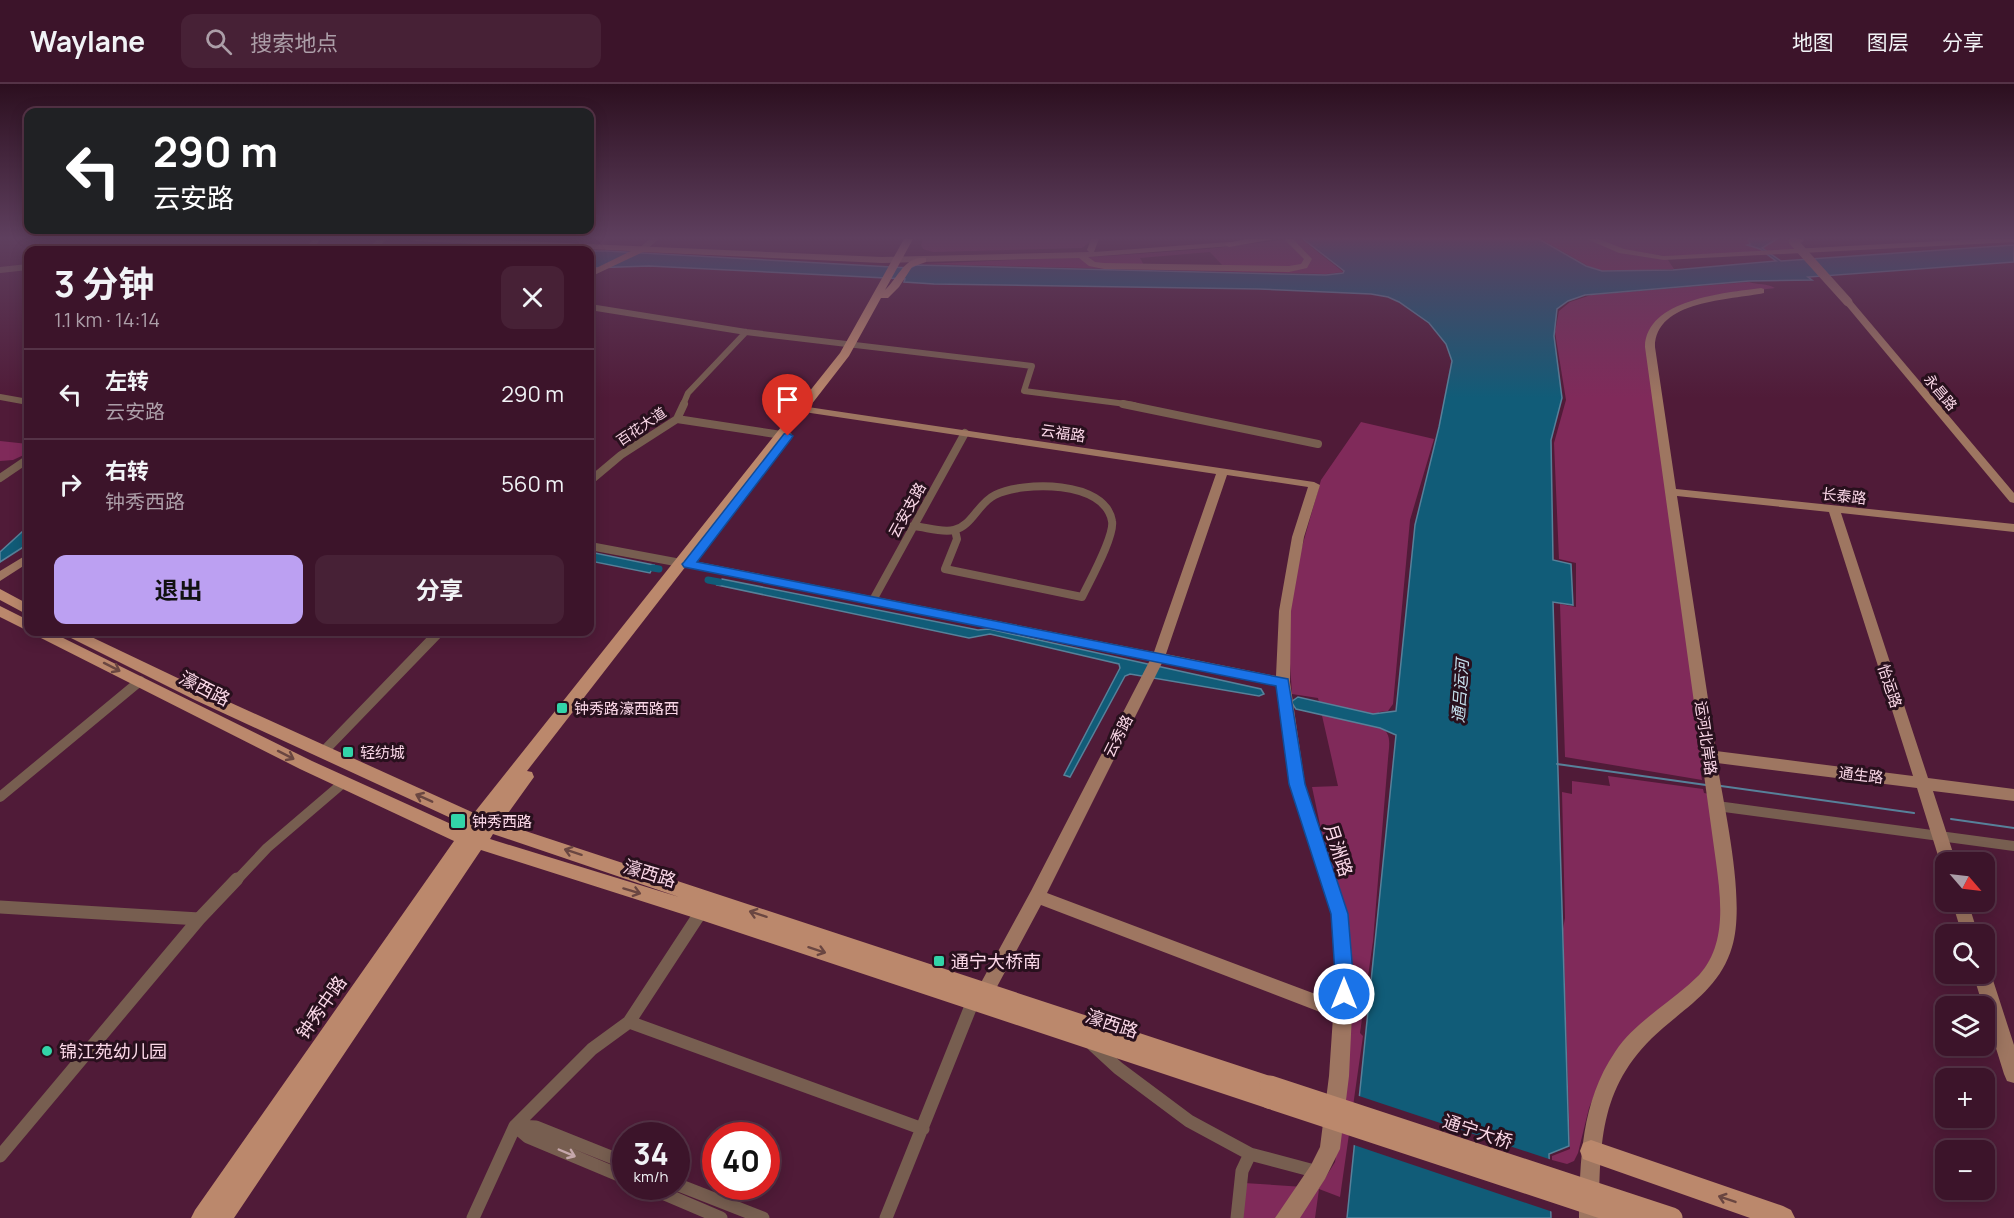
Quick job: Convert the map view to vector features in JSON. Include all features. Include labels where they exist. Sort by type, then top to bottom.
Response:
[{"type":"main road","points":[[785,436],[808,410],[854,345],[884,292]]},
{"type":"main road","points":[[220,1218],[477,832],[854,345]]},
{"type":"main road","points":[[0,594],[24,608]]},
{"type":"main road","points":[[0,611],[24,624]]},
{"type":"main road","name":"濠西路","points":[[48,636],[343,783],[701,912],[979,996],[1084,1037],[1270,1092]]},
{"type":"main road","name":"濠西路","points":[[78,636],[323,752],[477,832],[1270,1092]]},
{"type":"main road","name":"钟秀中路","points":[[203,1218],[477,832]]},
{"type":"main road","points":[[1270,1092],[1632,1218]]},
{"type":"main road","name":"通宁大桥","points":[[1270,1092],[1672,1218]]},
{"type":"main road","points":[[1591,1151],[1783,1218]]},
{"type":"street","name":"运河北岸路","points":[[1589,1218],[1591,1151],[1597,1108],[1622,1058],[1653,1024],[1711,973],[1729,927],[1729,899],[1650,347],[1654,327],[1660,320],[1683,308],[1706,301],[1756,292]]},
{"type":"street","name":"永昌路","points":[[1838,292],[2014,500]]},
{"type":"street","points":[[594,308],[746,332],[1032,366],[1024,392],[1142,406],[1318,444]]},
{"type":"street","name":"百花大道","points":[[594,478],[621,455],[677,419],[688,393],[746,332]]},
{"type":"street","points":[[0,397],[24,401]]},
{"type":"street","name":"云福路","points":[[808,410],[1314,485]]},
{"type":"street","points":[[677,419],[785,436]]},
{"type":"street","name":"云安支路","points":[[873,600],[965,433]]},
{"type":"street","points":[[0,478],[24,462]]},
{"type":"street","name":"云秀路","points":[[979,996],[1036,896],[1159,656],[1223,471]]},
{"type":"street","name":"月洲路","points":[[1285,1218],[1293,1210],[1318,1172],[1330,1149],[1339,1076],[1343,1013],[1344,974],[1340,914],[1297,784],[1283,682],[1285,611],[1298,537],[1314,485]]},
{"type":"street","points":[[913,526],[955,530],[972,519],[978,506],[992,496],[1010,488],[1026,486],[1046,486],[1092,495],[1107,507],[1112,521],[1112,534],[1102,550],[1082,597],[945,569],[957,539],[955,530]]},
{"type":"street","name":"长泰路","points":[[1672,492],[2014,528]]},
{"type":"street","name":"怡运路","points":[[1834,510],[1945,852]]},
{"type":"street","points":[[594,547],[1283,682]]},
{"type":"street","points":[[0,572],[24,556]]},
{"type":"street","points":[[0,577],[24,561]]},
{"type":"street","points":[[323,752],[435,636]]},
{"type":"street","points":[[0,796],[140,681]]},
{"type":"street","name":"通生路","points":[[1708,756],[2014,795]]},
{"type":"street","points":[[0,1156],[15,1142],[199,918],[267,848],[343,783]]},
{"type":"street","points":[[1715,802],[2014,846]]},
{"type":"street","points":[[1036,896],[1343,1013]]},
{"type":"street","points":[[0,908],[199,918]]},
{"type":"street","points":[[473,1218],[515,1126],[592,1049],[629,1022],[701,912]]},
{"type":"street","points":[[1985,984],[2014,1074]]},
{"type":"street","points":[[886,1218],[979,996]]},
{"type":"street","points":[[629,1022],[924,1129]]},
{"type":"street","points":[[1084,1037],[1118,1068],[1189,1121],[1250,1154],[1318,1172]]},
{"type":"street","points":[[515,1126],[536,1127],[612,1157]]},
{"type":"street","points":[[515,1126],[528,1137],[612,1172]]},
{"type":"street","points":[[1237,1218],[1242,1171],[1250,1154]]},
{"type":"street","points":[[690,1189],[763,1218]]},
{"type":"street","points":[[679,1200],[721,1218]]},
{"type":"shaded area","points":[[1628,292],[1745,292],[1688,306],[1671,313],[1649,332],[1705,769],[1700,768],[1702,780],[1565,757],[1560,604],[1576,607],[1576,563],[1559,559],[1554,443],[1566,400],[1555,332],[1559,311],[1570,302],[1591,295]]},
{"type":"shaded area","points":[[1361,422],[1434,439],[1410,520],[1393,704],[1388,711],[1379,712],[1378,726],[1388,735],[1389,749],[1373,941],[1360,1033],[1363,1036],[1340,1197],[1319,1189],[1315,1218],[1237,1218],[1244,1183],[1319,1188],[1335,1162],[1338,1144],[1348,1025],[1356,994],[1312,787],[1338,786],[1318,698],[1292,694],[1286,603],[1321,480]]},
{"type":"shaded area","points":[[0,441],[24,444],[24,455],[13,460],[0,461]]},
{"type":"shaded area","points":[[1608,776],[1703,789],[1704,793],[1709,794],[1721,883],[1723,927],[1712,957],[1703,971],[1601,1079],[1589,1108],[1578,1153],[1574,1161],[1567,1164],[1552,1160],[1552,1156],[1570,1149],[1563,929],[1565,918],[1562,792],[1572,794],[1572,781],[1610,786]]},
{"type":"water","name":"通吕运河","points":[[1324,292],[1621,292],[1585,295],[1568,301],[1557,309],[1554,336],[1562,398],[1551,440],[1553,560],[1571,564],[1573,605],[1553,602],[1569,1146],[1549,1154],[1551,1218],[1347,1218],[1396,735],[1380,728],[1296,709],[1291,702],[1298,697],[1373,714],[1396,711],[1415,525],[1439,427],[1452,361],[1446,344],[1429,323],[1399,302],[1371,294]]},
{"type":"water","points":[[24,530],[24,547],[0,562],[0,552]]},
{"type":"water","points":[[594,553],[654,565],[650,573],[594,562]]},
{"type":"water","points":[[722,579],[978,630],[989,629],[1261,689],[1264,694],[1259,696],[1130,674],[1125,676],[1070,777],[1064,775],[1120,668],[1119,664],[990,634],[969,638],[717,585]]},
{"type":"pier","points":[[1356,1095],[1552,1160],[1553,1212],[1351,1144]]},
{"type":"waterway","points":[[653,568],[659,569]]},
{"type":"waterway","points":[[708,580],[719,582]]},
{"type":"waterway","points":[[1557,764],[1706,785]]},
{"type":"waterway","points":[[1721,786],[1914,813]]},
{"type":"waterway","points":[[1951,819],[2014,828]]},
{"type":"place","name":"钟秀路濠西路西","points":[[562,708]]},
{"type":"place","name":"轻纺城","points":[[348,752]]},
{"type":"place","name":"钟秀西路","points":[[458,821]]},
{"type":"place","name":"通宁大桥南","points":[[939,961]]},
{"type":"place","name":"锦江苑幼儿园","points":[[47,1051]]},
{"type":"route","points":[[788,436],[688,564],[1137,651],[1283,682],[1297,784],[1340,914],[1344,994]]}]
